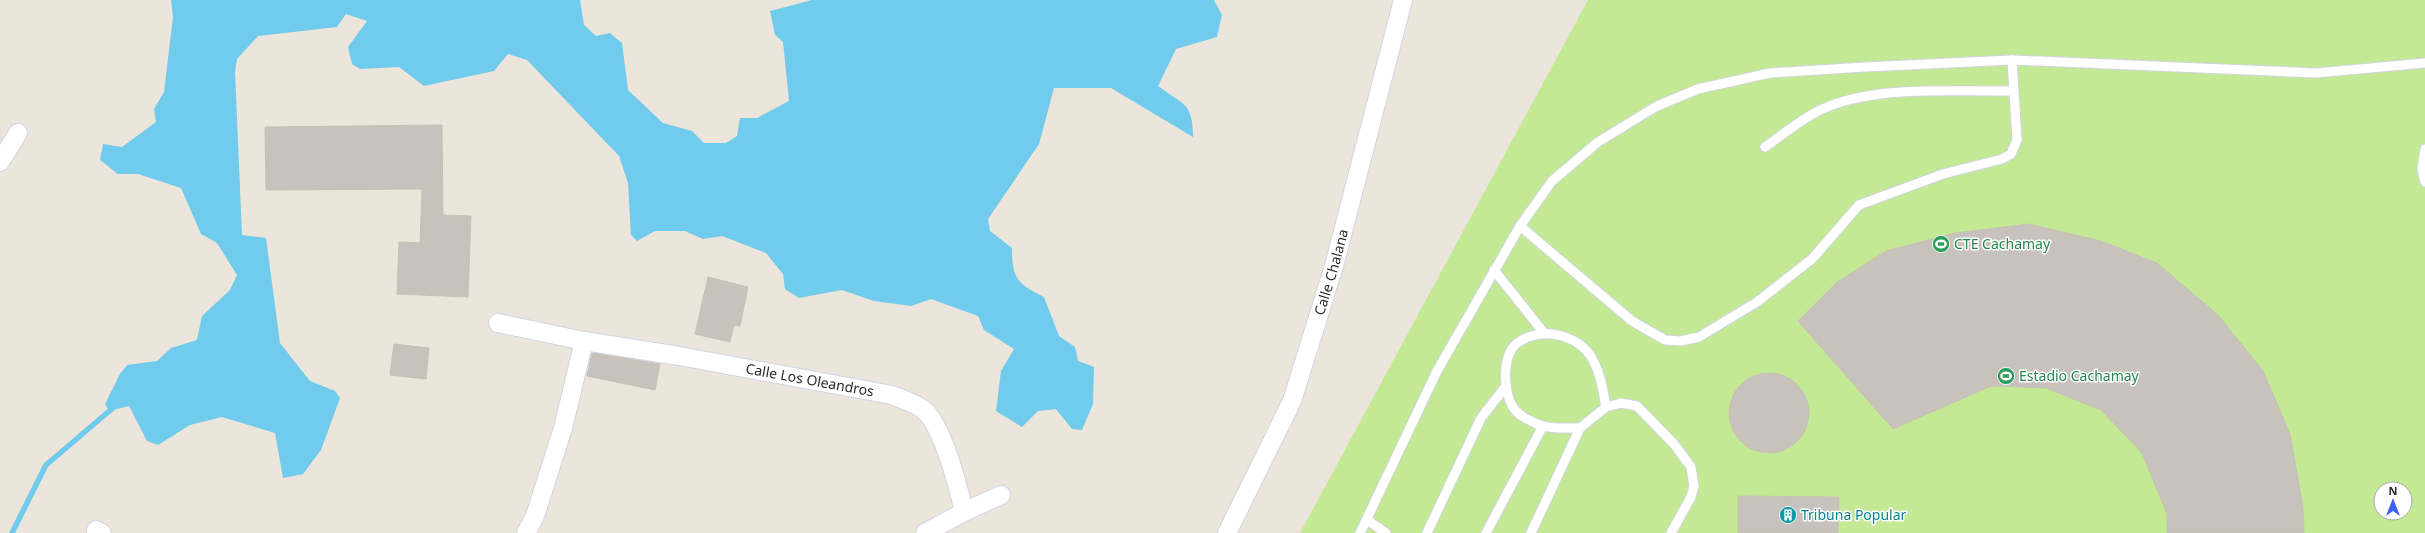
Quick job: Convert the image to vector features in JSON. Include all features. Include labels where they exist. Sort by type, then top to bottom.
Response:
[{"type":"street","name":"Calle Chalana","points":[[1227,533],[1292,401],[1334,266],[1403,0]]},
{"type":"street","points":[[0,162],[18,134]]},
{"type":"street","name":"Calle Los Oleandros","points":[[498,323],[584,341],[679,356],[892,395],[927,412],[936,427],[956,481],[964,512]]},
{"type":"street","points":[[526,533],[535,516],[562,428],[584,341]]},
{"type":"street","points":[[925,533],[964,512],[1001,496]]},
{"type":"lane","points":[[1520,226],[1632,321],[1665,340],[1681,341],[1698,337],[1757,302],[1812,259],[1859,205],[1943,174],[2002,159],[2011,154],[2017,140],[2012,60]]},
{"type":"lane","points":[[1360,533],[1437,371],[1520,226],[1552,181],[1598,142],[1656,106],[1698,89],[1770,72],[2012,60],[2316,74],[2425,63]]},
{"type":"lane","points":[[1765,147],[1819,111],[1846,101],[1876,94],[2014,91]]},
{"type":"lane","points":[[2425,149],[2422,169],[2425,182]]},
{"type":"lane","points":[[1494,270],[1544,333]]},
{"type":"lane","points":[[1580,428],[1543,426],[1516,411],[1506,386],[1506,362],[1516,344],[1544,333],[1564,336],[1581,345],[1592,358],[1600,376],[1606,407]]},
{"type":"lane","points":[[1427,533],[1481,418],[1506,386]]},
{"type":"lane","points":[[1531,533],[1580,428],[1606,407],[1621,404],[1637,406],[1674,444],[1691,467],[1694,486],[1690,497],[1671,533]]},
{"type":"lane","points":[[1486,533],[1543,426]]},
{"type":"lane","points":[[1367,520],[1386,533]]},
{"type":"green space","name":"CTE Cachamay","points":[[1588,0],[2425,0],[2425,533],[1300,533]]},
{"type":"water","points":[[171,0],[580,0],[584,25],[596,36],[610,33],[622,43],[628,90],[663,123],[692,131],[704,143],[726,143],[737,136],[740,118],[757,118],[789,101],[783,42],[775,35],[770,11],[812,0],[1214,0],[1222,15],[1217,37],[1176,49],[1158,86],[1180,101],[1189,110],[1193,126],[1193,137],[1111,88],[1054,88],[1039,144],[988,219],[990,231],[1012,248],[1013,266],[1018,279],[1022,284],[1044,297],[1059,336],[1075,347],[1078,361],[1094,367],[1093,404],[1082,430],[1072,429],[1056,409],[1038,411],[1022,427],[996,411],[1001,371],[1014,349],[984,330],[978,316],[931,299],[911,306],[874,301],[842,290],[799,298],[785,289],[783,274],[766,253],[722,236],[703,239],[685,231],[655,231],[637,241],[631,235],[628,183],[619,156],[527,60],[508,54],[494,71],[424,86],[399,67],[360,69],[352,64],[348,47],[367,21],[346,14],[337,27],[258,36],[237,59],[235,72],[242,235],[266,238],[280,343],[310,381],[335,391],[340,398],[321,450],[303,474],[283,478],[275,433],[222,417],[190,425],[158,445],[147,441],[129,406],[109,411],[105,404],[120,374],[127,365],[157,361],[171,348],[197,340],[202,316],[230,290],[237,275],[217,243],[201,234],[181,188],[138,174],[118,174],[100,160],[103,144],[122,147],[156,122],[154,109],[164,92],[173,17]]},
{"type":"building","points":[[442,125],[443,215],[471,216],[468,297],[397,294],[399,242],[420,243],[422,189],[266,190],[265,127]]},
{"type":"building","points":[[2029,224],[2101,241],[2157,263],[2218,315],[2263,371],[2290,434],[2303,507],[2304,533],[2167,533],[2167,514],[2142,453],[2101,410],[2046,388],[1991,386],[1893,429],[1798,321],[1837,282],[1886,251],[1955,233]]},
{"type":"building","points":[[708,277],[748,287],[740,326],[734,325],[730,342],[695,334]]},
{"type":"building","points":[[394,344],[429,348],[426,379],[390,375]]},
{"type":"building","points":[[592,353],[660,364],[655,390],[587,376]]},
{"type":"building","points":[[1761,373],[1777,373],[1791,379],[1803,391],[1809,405],[1809,421],[1803,435],[1791,447],[1777,453],[1761,453],[1747,447],[1735,435],[1729,421],[1729,405],[1735,391],[1747,379]]},
{"type":"building","name":"Tribuna Popular","points":[[1738,496],[1839,497],[1838,533],[1738,533]]},
{"type":"waterway","points":[[12,533],[46,465],[114,407]]},
{"type":"place","name":"CTE Cachamay","points":[[1941,244]]},
{"type":"place","name":"Estadio Cachamay","points":[[2006,376]]},
{"type":"place","name":"Tribuna Popular","points":[[1788,515]]}]
